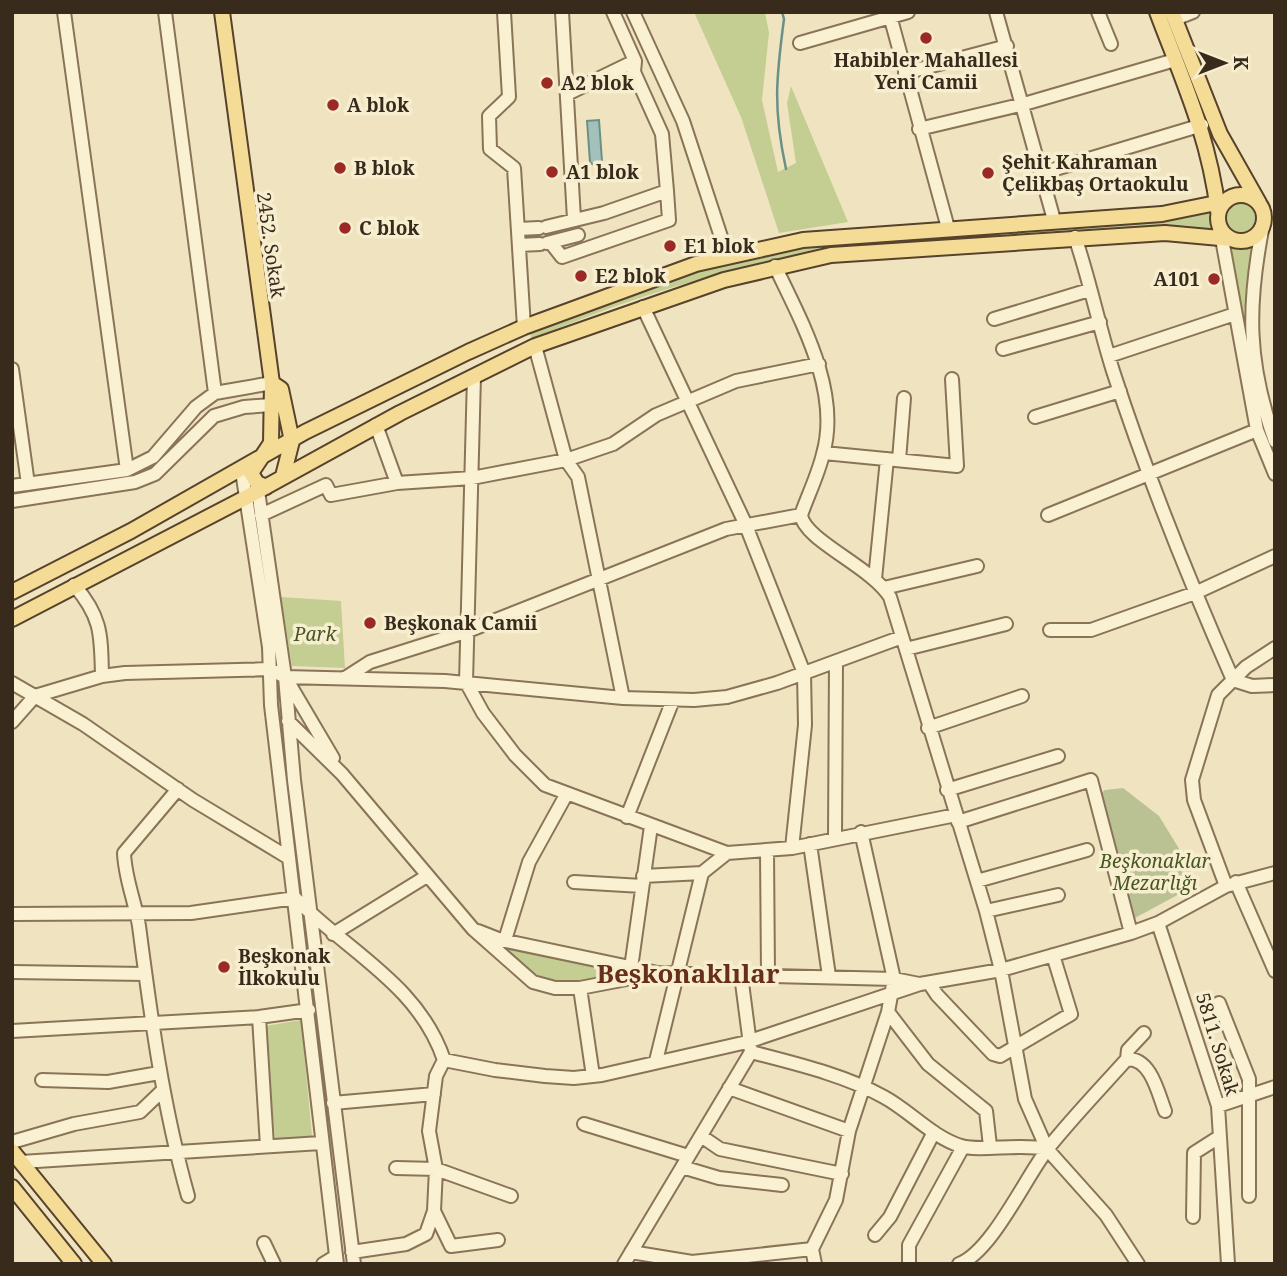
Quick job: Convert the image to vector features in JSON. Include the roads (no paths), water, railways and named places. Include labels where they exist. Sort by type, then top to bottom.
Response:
[{"type":"main road","name":"2452. Sokak","points":[[222,12],[272,383],[281,389],[290,425],[292,441],[283,476]]},
{"type":"main road","points":[[1157,12],[1202,125],[1222,220]]},
{"type":"main road","points":[[12,592],[242,471],[305,432],[524,327],[727,255],[803,240],[1162,214],[1222,220],[1246,240],[1263,232],[1263,209],[1220,134],[1173,16]]},
{"type":"main road","points":[[12,619],[257,492],[376,425],[474,376],[535,346],[643,307],[775,266],[831,255],[1166,233],[1222,220],[1239,195],[1275,202]]},
{"type":"main road","points":[[257,492],[253,478],[255,463],[271,443],[272,383]]},
{"type":"main road","points":[[290,425],[305,432]]},
{"type":"main road","points":[[16,1157],[104,1264]]},
{"type":"main road","points":[[12,1187],[74,1264]]},
{"type":"street","points":[[64,12],[127,470]]},
{"type":"street","points":[[165,12],[215,393]]},
{"type":"street","points":[[504,12],[509,97],[489,116],[490,149],[514,168],[524,327]]},
{"type":"street","points":[[562,12],[574,219]]},
{"type":"street","points":[[546,243],[562,257],[669,220],[662,134],[634,72],[635,61],[613,12]]},
{"type":"street","points":[[633,12],[683,121],[727,255]]},
{"type":"street","points":[[800,43],[908,12]]},
{"type":"street","points":[[996,12],[1024,104],[1054,220]]},
{"type":"street","points":[[1098,12],[1111,44]]},
{"type":"street","points":[[1173,16],[1193,12]]},
{"type":"street","points":[[890,15],[948,228]]},
{"type":"street","points":[[905,73],[1007,46]]},
{"type":"street","points":[[919,129],[1024,104],[1175,60]]},
{"type":"street","points":[[567,94],[635,61]]},
{"type":"street","points":[[1042,173],[1202,125]]},
{"type":"street","points":[[518,229],[542,227],[604,213],[667,191]]},
{"type":"street","points":[[1222,220],[1235,314],[1256,430],[1275,474]]},
{"type":"street","points":[[1263,232],[1250,308],[1258,393],[1275,441]]},
{"type":"street","points":[[519,245],[546,243],[578,234]]},
{"type":"street","points":[[1075,237],[1109,356],[1149,474],[1195,593],[1233,680],[1252,686],[1275,685]]},
{"type":"street","points":[[775,266],[819,364],[828,427],[824,453],[801,515],[805,528],[880,583],[978,566]]},
{"type":"street","points":[[994,319],[1089,290]]},
{"type":"street","points":[[643,307],[745,523],[804,673],[805,725],[792,848]]},
{"type":"street","points":[[1109,356],[1235,314]]},
{"type":"street","points":[[1003,349],[1100,323]]},
{"type":"street","points":[[535,346],[566,460],[578,477],[624,698]]},
{"type":"street","points":[[261,515],[326,485],[331,495],[397,483],[472,478],[566,460],[613,444],[656,415],[736,382],[819,364]]},
{"type":"street","points":[[12,369],[28,484]]},
{"type":"street","points":[[474,376],[466,682],[483,713],[522,762],[545,785],[565,795],[727,853],[792,848],[861,832],[957,819],[1091,780],[1131,933]]},
{"type":"street","points":[[824,453],[957,466],[951,379]]},
{"type":"street","points":[[12,486],[127,470],[153,457],[196,407],[215,393],[272,383]]},
{"type":"street","points":[[1035,416],[1120,391]]},
{"type":"street","points":[[905,398],[893,459],[880,583],[904,643],[986,911],[1001,970],[1025,1099],[1047,1149],[1107,1215],[1138,1264]]},
{"type":"street","points":[[12,501],[135,482],[155,474],[214,416],[243,407],[271,405]]},
{"type":"street","points":[[376,425],[397,483]]},
{"type":"street","points":[[1048,515],[1256,430]]},
{"type":"street","points":[[242,471],[257,492],[285,677],[310,914],[353,1258],[407,1244],[426,1234],[433,1211],[436,1169],[429,1131],[436,1076],[444,1060],[434,1035],[417,1006],[310,914],[295,898]]},
{"type":"street","points":[[257,492],[271,705],[337,1260],[323,1264]]},
{"type":"street","points":[[345,678],[370,662],[468,631],[745,523],[801,515]]},
{"type":"street","points":[[1050,630],[1091,630],[1195,593],[1275,556]]},
{"type":"street","points":[[74,585],[92,606],[99,623],[102,676]]},
{"type":"street","points":[[12,722],[35,696],[102,676],[270,669],[285,677],[466,682],[624,698],[673,700],[727,697],[904,643],[1006,624]]},
{"type":"street","points":[[1275,648],[1233,680],[1219,695],[1192,780],[1194,800],[1231,884],[1275,971]]},
{"type":"street","points":[[835,838],[836,662]]},
{"type":"street","points":[[285,677],[342,774]]},
{"type":"street","points":[[12,683],[83,724],[177,789],[289,858]]},
{"type":"street","points":[[929,728],[1022,696]]},
{"type":"street","points":[[627,817],[673,700]]},
{"type":"street","points":[[271,705],[342,774],[472,929],[533,982],[555,988],[580,988],[630,973]]},
{"type":"street","points":[[947,790],[1058,756]]},
{"type":"street","points":[[177,789],[124,853],[125,877],[137,915],[150,1025],[176,1152],[188,1196]]},
{"type":"street","points":[[505,940],[529,862],[565,795]]},
{"type":"street","points":[[630,973],[651,826]]},
{"type":"street","points":[[816,1264],[812,1249],[836,1200],[849,1131],[888,1012],[894,979],[861,832]]},
{"type":"street","points":[[810,844],[829,976]]},
{"type":"street","points":[[977,881],[1087,850]]},
{"type":"street","points":[[767,851],[768,975]]},
{"type":"street","points":[[574,882],[642,881],[702,873],[727,853]]},
{"type":"street","points":[[656,1061],[702,873]]},
{"type":"street","points":[[444,1060],[495,1070],[575,1078],[656,1061],[749,1047],[924,984],[1001,970],[1131,933],[1158,923],[1231,884],[1275,873]]},
{"type":"street","points":[[333,934],[427,876]]},
{"type":"street","points":[[986,911],[1058,895]]},
{"type":"street","points":[[12,914],[191,913],[295,898]]},
{"type":"street","name":"5811. Sokak","points":[[1158,923],[1218,1105],[1228,1264]]},
{"type":"street","points":[[472,929],[630,973],[829,976],[894,979],[924,984],[993,1054],[1000,1056],[1016,1050],[1071,1014],[1054,955]]},
{"type":"street","points":[[12,972],[145,974]]},
{"type":"street","points":[[624,1264],[729,1088],[749,1047],[741,975]]},
{"type":"street","points":[[580,988],[593,1076]]},
{"type":"street","points":[[1219,1003],[1249,1080],[1249,1196]]},
{"type":"street","points":[[12,1031],[150,1025],[259,1017],[309,1010]]},
{"type":"street","points":[[888,1012],[928,1064],[986,1111],[990,1146]]},
{"type":"street","points":[[259,1017],[267,1146]]},
{"type":"street","points":[[959,1264],[968,1261],[994,1232],[1047,1149],[1127,1059],[1128,1050],[1144,1033]]},
{"type":"street","points":[[749,1047],[883,1096],[934,1132],[963,1147],[1030,1145],[1047,1149]]},
{"type":"street","points":[[1127,1059],[1138,1060],[1147,1068],[1165,1111]]},
{"type":"street","points":[[42,1080],[108,1082],[159,1073]]},
{"type":"street","points":[[1218,1105],[1275,1087]]},
{"type":"street","points":[[729,1088],[849,1131]]},
{"type":"street","points":[[12,1142],[74,1124],[140,1112],[163,1090]]},
{"type":"street","points":[[333,1103],[434,1094]]},
{"type":"street","points":[[584,1124],[685,1161],[719,1178],[782,1185]]},
{"type":"street","points":[[875,1236],[890,1217],[934,1132]]},
{"type":"street","points":[[701,1136],[720,1149],[842,1174]]},
{"type":"street","points":[[1193,1217],[1194,1153],[1219,1137]]},
{"type":"street","points":[[16,1157],[176,1152],[321,1143]]},
{"type":"street","points":[[909,1264],[909,1245],[963,1147]]},
{"type":"street","points":[[396,1168],[436,1169],[511,1196]]},
{"type":"street","points":[[433,1211],[451,1246],[498,1240]]},
{"type":"street","points":[[264,1243],[274,1264]]},
{"type":"street","points":[[631,1252],[692,1262],[812,1249]]},
{"type":"water","points":[[599,120],[602,161],[596,167],[590,162],[587,121]]},
{"type":"waterway","points":[[782,12],[784,19],[778,77],[778,111],[786,169]]},
{"type":"place","name":"Habibler Mahallesi Yeni Camii","points":[[926,38]]},
{"type":"place","name":"A2 blok","points":[[547,83]]},
{"type":"place","name":"A blok","points":[[333,105]]},
{"type":"place","name":"B blok","points":[[340,168]]},
{"type":"place","name":"A1 blok","points":[[552,172]]},
{"type":"place","name":"Şehit Kahraman Çelikbaş Ortaokulu","points":[[988,173]]},
{"type":"place","name":"C blok","points":[[345,228]]},
{"type":"place","name":"E1 blok","points":[[670,246]]},
{"type":"place","name":"E2 blok","points":[[581,276]]},
{"type":"place","name":"A101","points":[[1214,279]]},
{"type":"place","name":"Beşkonak Camii","points":[[370,623]]},
{"type":"place","name":"Beşkonak İlkokulu","points":[[224,967]]},
{"type":"district","name":"Beşkonaklılar","points":[[688,974]]},
{"type":"park label","name":"Park","points":[[315,634]]},
{"type":"park label","name":"Beşkonaklar Mezarlığı","points":[[1155,872]]}]
